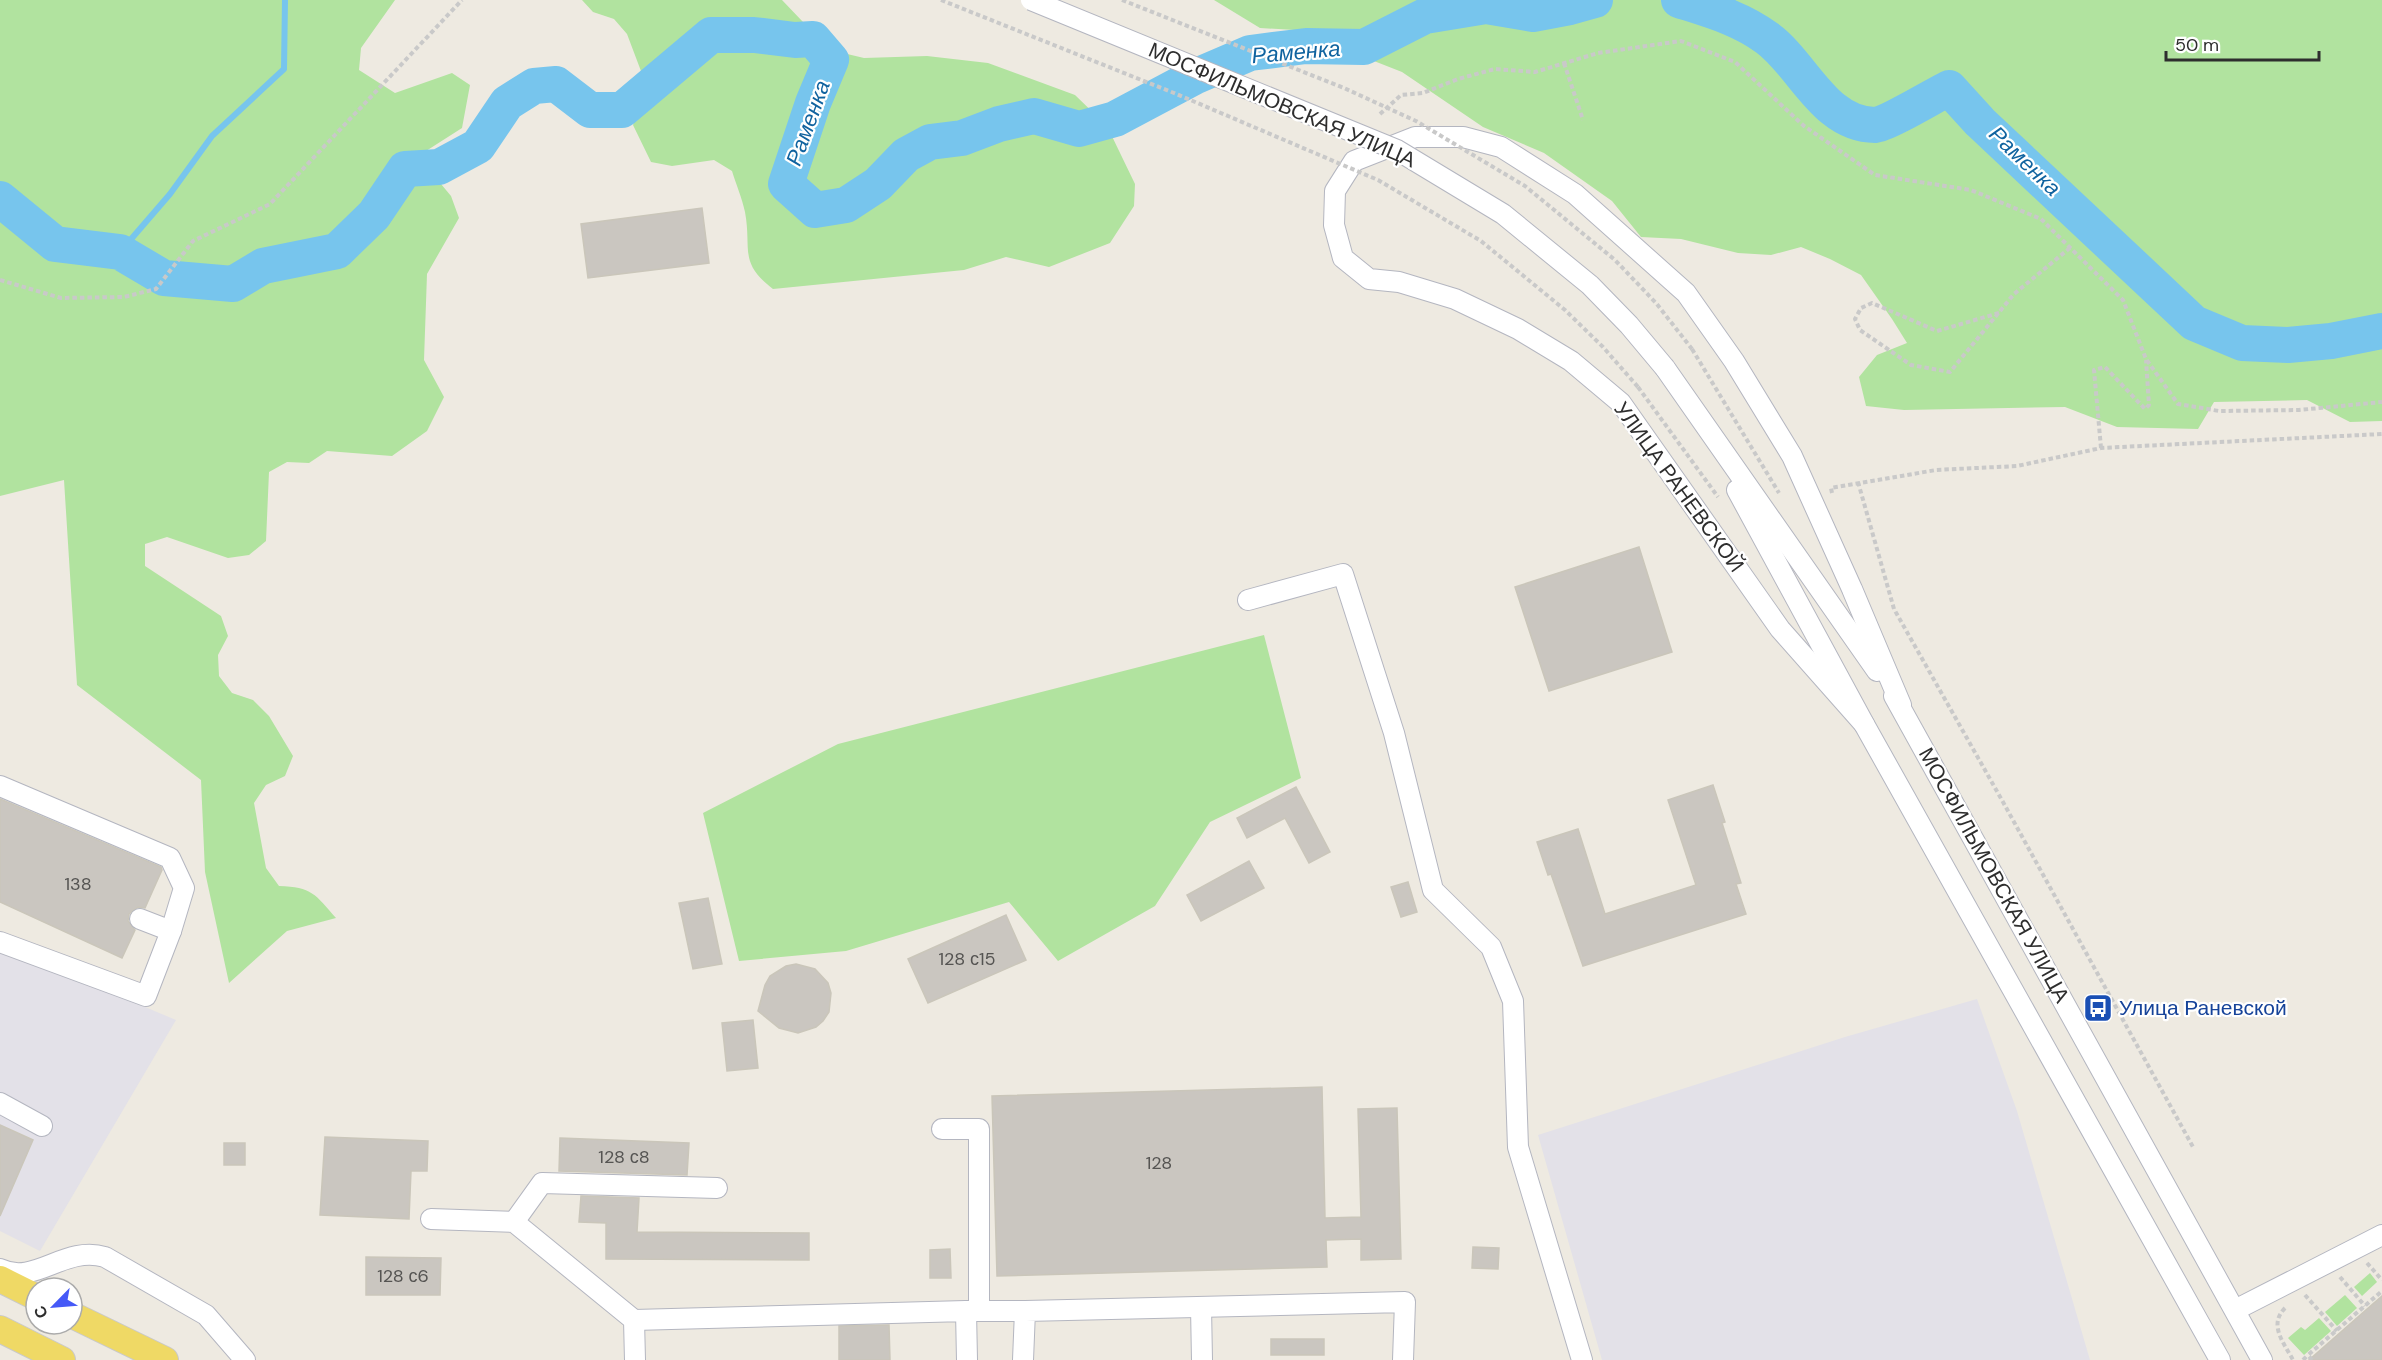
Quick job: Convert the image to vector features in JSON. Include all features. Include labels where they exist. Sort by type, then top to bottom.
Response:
[{"type":"main road","points":[[0,1280],[24,1291]]},
{"type":"main road","points":[[84,1321],[165,1360]]},
{"type":"main road","points":[[0,1329],[62,1360]]},
{"type":"street","name":"МОСФИЛЬМОВСКАЯ УЛИЦА","points":[[1031,0],[1397,150],[1503,214],[1590,285],[1629,325],[1665,368],[1901,705],[2262,1360]]},
{"type":"street","name":"УЛИЦА РАНЕВСКОЙ","points":[[1864,724],[1780,629],[1621,403],[1572,361],[1518,329],[1455,299],[1399,282],[1369,279],[1342,258],[1334,225],[1335,191],[1354,160],[1415,136],[1463,137],[1501,147],[1575,194],[1686,293],[1734,361],[1792,456],[1901,705]]},
{"type":"street","name":"МОСФИЛЬМОВСКАЯ УЛИЦА","points":[[1694,411],[1864,724],[2220,1360]]},
{"type":"street","points":[[1248,600],[1343,574],[1394,734],[1433,890],[1491,947],[1513,1001],[1518,1147],[1582,1360]]},
{"type":"street","points":[[0,786],[170,858],[184,888],[171,931],[146,996],[0,942]]},
{"type":"street","points":[[140,920],[171,931]]},
{"type":"street","points":[[0,1103],[42,1126]]},
{"type":"street","points":[[942,1129],[979,1128],[973,1311],[967,1360]]},
{"type":"street","points":[[514,1222],[542,1183],[717,1188]]},
{"type":"street","points":[[431,1219],[514,1222],[634,1320],[1405,1302],[1403,1360]]},
{"type":"street","points":[[2235,1311],[2382,1235]]},
{"type":"street","points":[[0,1269],[17,1275],[82,1254],[94,1253],[105,1257],[206,1315],[245,1360]]},
{"type":"street","points":[[1201,1307],[1202,1360]]},
{"type":"street","points":[[1023,1360],[1025,1311]]},
{"type":"street","points":[[634,1320],[635,1360]]},
{"type":"path","points":[[0,280],[61,298],[124,297],[156,289],[193,241],[270,204],[462,0]]},
{"type":"path","points":[[941,0],[1184,98],[1378,180],[1481,241],[1565,310],[1603,347],[1638,387],[1721,502]]},
{"type":"path","points":[[1380,114],[1401,95],[1424,93],[1458,79],[1496,69],[1535,72],[1598,53],[1682,41],[1735,62],[1804,126],[1875,175],[1971,190],[2041,219],[2123,300],[2146,359],[2178,404],[2218,411],[2299,410],[2382,402]]},
{"type":"path","points":[[1564,63],[1583,120]]},
{"type":"path","points":[[1999,313],[1937,331],[1872,303],[1861,308],[1855,319],[1860,330],[1911,365],[1950,372],[1999,313],[2014,294],[2071,247]]},
{"type":"path","points":[[1692,349],[1783,501]]},
{"type":"path","points":[[2101,447],[2094,370],[2105,367],[2145,409],[2149,405],[2146,359]]},
{"type":"path","points":[[2193,1147],[1894,609],[1858,482],[1936,470],[2017,466],[2101,447],[2382,434]]},
{"type":"path","points":[[2327,1263],[2365,1306]]},
{"type":"path","points":[[2292,1280],[2337,1331]]},
{"type":"path","points":[[2303,1360],[2382,1291]]},
{"type":"path","points":[[2298,1301],[2307,1297]]},
{"type":"path","points":[[2289,1305],[2282,1310],[2277,1320],[2277,1330],[2293,1360]]},
{"type":"path","points":[[2308,1355],[2312,1360]]},
{"type":"shaded area","points":[[0,946],[176,1020],[40,1251],[0,1231]]},
{"type":"shaded area","points":[[1977,999],[2017,1111],[2090,1360],[1602,1360],[1538,1135],[1845,1037]]},
{"type":"green space","points":[[0,0],[395,0],[361,48],[359,70],[395,93],[452,73],[470,85],[462,128],[426,151],[431,172],[451,196],[459,218],[427,274],[424,360],[444,397],[427,431],[392,456],[327,451],[309,463],[287,462],[269,472],[266,541],[249,555],[228,558],[167,537],[145,544],[145,566],[221,616],[228,636],[218,655],[219,676],[232,693],[253,700],[269,716],[293,756],[285,776],[266,785],[254,803],[266,868],[279,886],[299,888],[312,893],[336,918],[287,931],[229,983],[205,872],[201,780],[77,685],[64,480],[0,496]]},
{"type":"green space","points":[[582,0],[782,0],[824,44],[843,53],[864,58],[927,56],[988,63],[1075,95],[1107,126],[1135,184],[1134,206],[1110,243],[1049,267],[1006,257],[964,270],[773,289],[755,271],[748,255],[745,212],[732,171],[714,160],[672,166],[651,162],[633,125],[647,87],[627,34],[614,19],[593,12]]},
{"type":"green space","points":[[1214,0],[2382,0],[2382,421],[2350,422],[2307,400],[2214,402],[2198,429],[2117,427],[2065,407],[1904,410],[1866,406],[1859,377],[1877,355],[1907,343],[1861,275],[1801,247],[1771,255],[1738,253],[1681,239],[1641,237],[1612,201],[1544,153],[1483,127],[1402,72],[1295,30],[1260,28]]},
{"type":"green space","points":[[1264,635],[1301,778],[1210,822],[1155,906],[1058,961],[1009,902],[846,951],[739,961],[703,813],[838,744]]},
{"type":"green space","points":[[2370,1273],[2377,1282],[2362,1296],[2354,1287]]},
{"type":"green space","points":[[2345,1295],[2357,1308],[2337,1326],[2325,1312]]},
{"type":"green space","points":[[2319,1318],[2331,1331],[2304,1355],[2288,1338],[2301,1327],[2305,1330]]},
{"type":"building","points":[[702,208],[709,263],[588,278],[581,224]]},
{"type":"building","points":[[1639,547],[1672,652],[1549,691],[1515,587]]},
{"type":"building","points":[[1713,785],[1741,883],[1736,884],[1746,914],[1583,966],[1551,874],[1548,875],[1537,842],[1578,829],[1605,914],[1696,885],[1668,800]]},
{"type":"building","points":[[1296,787],[1330,852],[1309,863],[1285,818],[1247,838],[1237,818]]},
{"type":"building","points":[[0,799],[161,867],[162,870],[145,908],[138,907],[129,914],[128,921],[135,930],[122,958],[0,902]]},
{"type":"building","points":[[1249,861],[1264,888],[1201,921],[1187,895]]},
{"type":"building","points":[[1408,882],[1417,912],[1401,917],[1391,887]]},
{"type":"building","points":[[708,898],[722,964],[693,969],[679,903]]},
{"type":"building","points":[[1006,915],[1026,960],[928,1003],[908,959]]},
{"type":"building","points":[[796,964],[815,969],[828,983],[831,993],[829,1012],[823,1021],[816,1027],[798,1033],[779,1028],[758,1011],[765,985],[770,976],[786,966]]},
{"type":"building","points":[[753,1020],[758,1068],[727,1071],[722,1023]]},
{"type":"building","points":[[1322,1087],[1325,1218],[1361,1217],[1358,1109],[1397,1108],[1401,1259],[1361,1260],[1361,1239],[1326,1240],[1327,1267],[997,1276],[992,1096]]},
{"type":"building","points":[[0,1125],[33,1140],[0,1216]]},
{"type":"building","points":[[325,1137],[428,1141],[427,1171],[411,1171],[409,1219],[320,1215]]},
{"type":"building","points":[[560,1138],[689,1143],[687,1175],[559,1171]]},
{"type":"building","points":[[224,1143],[245,1143],[245,1165],[224,1165]]},
{"type":"building","points":[[581,1196],[639,1198],[637,1232],[809,1233],[809,1260],[606,1259],[606,1223],[579,1222]]},
{"type":"building","points":[[1473,1247],[1499,1248],[1498,1269],[1472,1268]]},
{"type":"building","points":[[950,1249],[951,1278],[930,1278],[930,1250]]},
{"type":"building","points":[[366,1257],[441,1258],[440,1295],[366,1295]]},
{"type":"building","points":[[2382,1296],[2382,1360],[2309,1360],[2367,1309]]},
{"type":"building","points":[[889,1325],[890,1360],[839,1360],[839,1326]]},
{"type":"building","points":[[1271,1339],[1324,1339],[1324,1355],[1271,1355]]},
{"type":"waterway","points":[[120,252],[170,194],[212,136],[284,69],[285,0]]},
{"type":"waterway","name":"Раменка","points":[[0,199],[55,244],[120,252],[164,278],[233,284],[263,266],[337,251],[374,215],[405,169],[439,167],[478,146],[507,103],[534,86],[556,84],[590,110],[622,110],[711,35],[813,39],[831,60],[813,103],[786,184],[815,210],[846,205],[878,184],[906,155],[930,142],[962,138],[999,124],[1034,116],[1079,129],[1115,119],[1194,77],[1250,53],[1306,46],[1364,47],[1425,16],[1486,6],[1533,14],[1595,0]]},
{"type":"waterway","name":"Раменка","points":[[1679,0],[1713,11],[1757,31],[1780,49],[1828,104],[1842,115],[1857,122],[1875,125],[1881,123],[1949,88],[1980,122],[2194,323],[2242,343],[2288,345],[2331,341],[2382,331]]},
{"type":"place","name":"Улица Раневской","points":[[2098,1008]]}]
